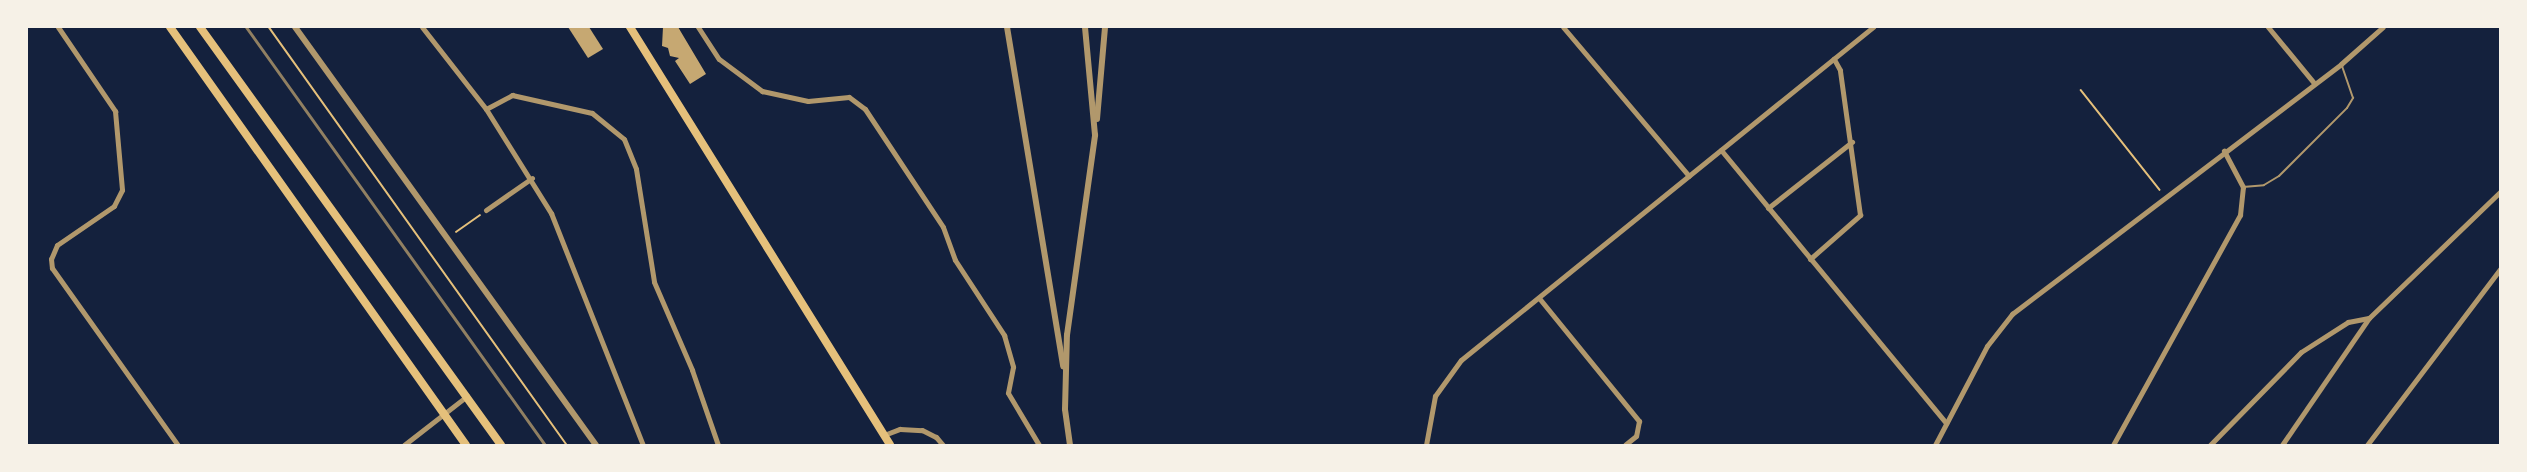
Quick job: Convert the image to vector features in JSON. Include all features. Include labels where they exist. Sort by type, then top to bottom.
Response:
[{"type":"main road","points":[[170,27],[466,445]]},
{"type":"main road","points":[[200,27],[501,445]]},
{"type":"main road","points":[[630,27],[890,445]]},
{"type":"street","points":[[58,27],[115,111],[123,190],[114,206],[57,245],[51,259],[52,268],[178,445]]},
{"type":"street","points":[[295,27],[596,445]]},
{"type":"street","points":[[422,27],[486,109],[532,178],[574,263],[644,445]]},
{"type":"street","points":[[698,27],[719,59],[762,91],[808,101],[849,98],[865,109],[943,227],[955,260],[1004,335],[1013,367],[1008,393],[1039,445]]},
{"type":"street","points":[[1007,27],[1065,372],[1070,445]]},
{"type":"street","points":[[1085,27],[1095,135]]},
{"type":"street","points":[[1065,372],[1095,135],[1105,27]]},
{"type":"street","points":[[1563,27],[1689,176]]},
{"type":"street","points":[[1426,445],[1436,396],[1461,360],[1873,27]]},
{"type":"street","points":[[2268,27],[2313,82]]},
{"type":"street","points":[[1935,445],[1987,346],[2012,314],[2313,82],[2341,64],[2383,27]]},
{"type":"street","points":[[1810,259],[1860,215],[1840,70],[1834,58]]},
{"type":"street","points":[[486,109],[504,97],[522,98],[592,113],[624,139],[636,169],[651,274],[718,445]]},
{"type":"street","points":[[1768,208],[1851,142]]},
{"type":"street","points":[[1721,150],[1946,423]]},
{"type":"street","points":[[2113,445],[2240,215],[2243,188],[2224,151]]},
{"type":"street","points":[[486,210],[532,178]]},
{"type":"street","points":[[2282,445],[2369,318],[2500,192]]},
{"type":"street","points":[[2367,445],[2500,269]]},
{"type":"street","points":[[1539,298],[1639,421],[1636,436],[1625,445]]},
{"type":"street","points":[[2210,445],[2301,352],[2348,322],[2369,318]]},
{"type":"street","points":[[404,445],[467,396]]},
{"type":"street","points":[[884,435],[900,429],[922,430],[936,436],[943,445]]},
{"type":"lane","points":[[2243,188],[2264,184],[2279,176],[2347,108],[2353,98],[2341,64]]},
{"type":"path","points":[[269,27],[567,445]]},
{"type":"path","points":[[2081,90],[2164,196]]},
{"type":"path","points":[[456,232],[486,210]]},
{"type":"building","points":[[568,27],[589,27],[603,49],[588,58]]},
{"type":"building","points":[[663,27],[678,27],[706,74],[690,84],[675,61],[679,58],[670,56],[668,48],[662,46]]},
{"type":"railway","points":[[246,27],[545,445]]}]
